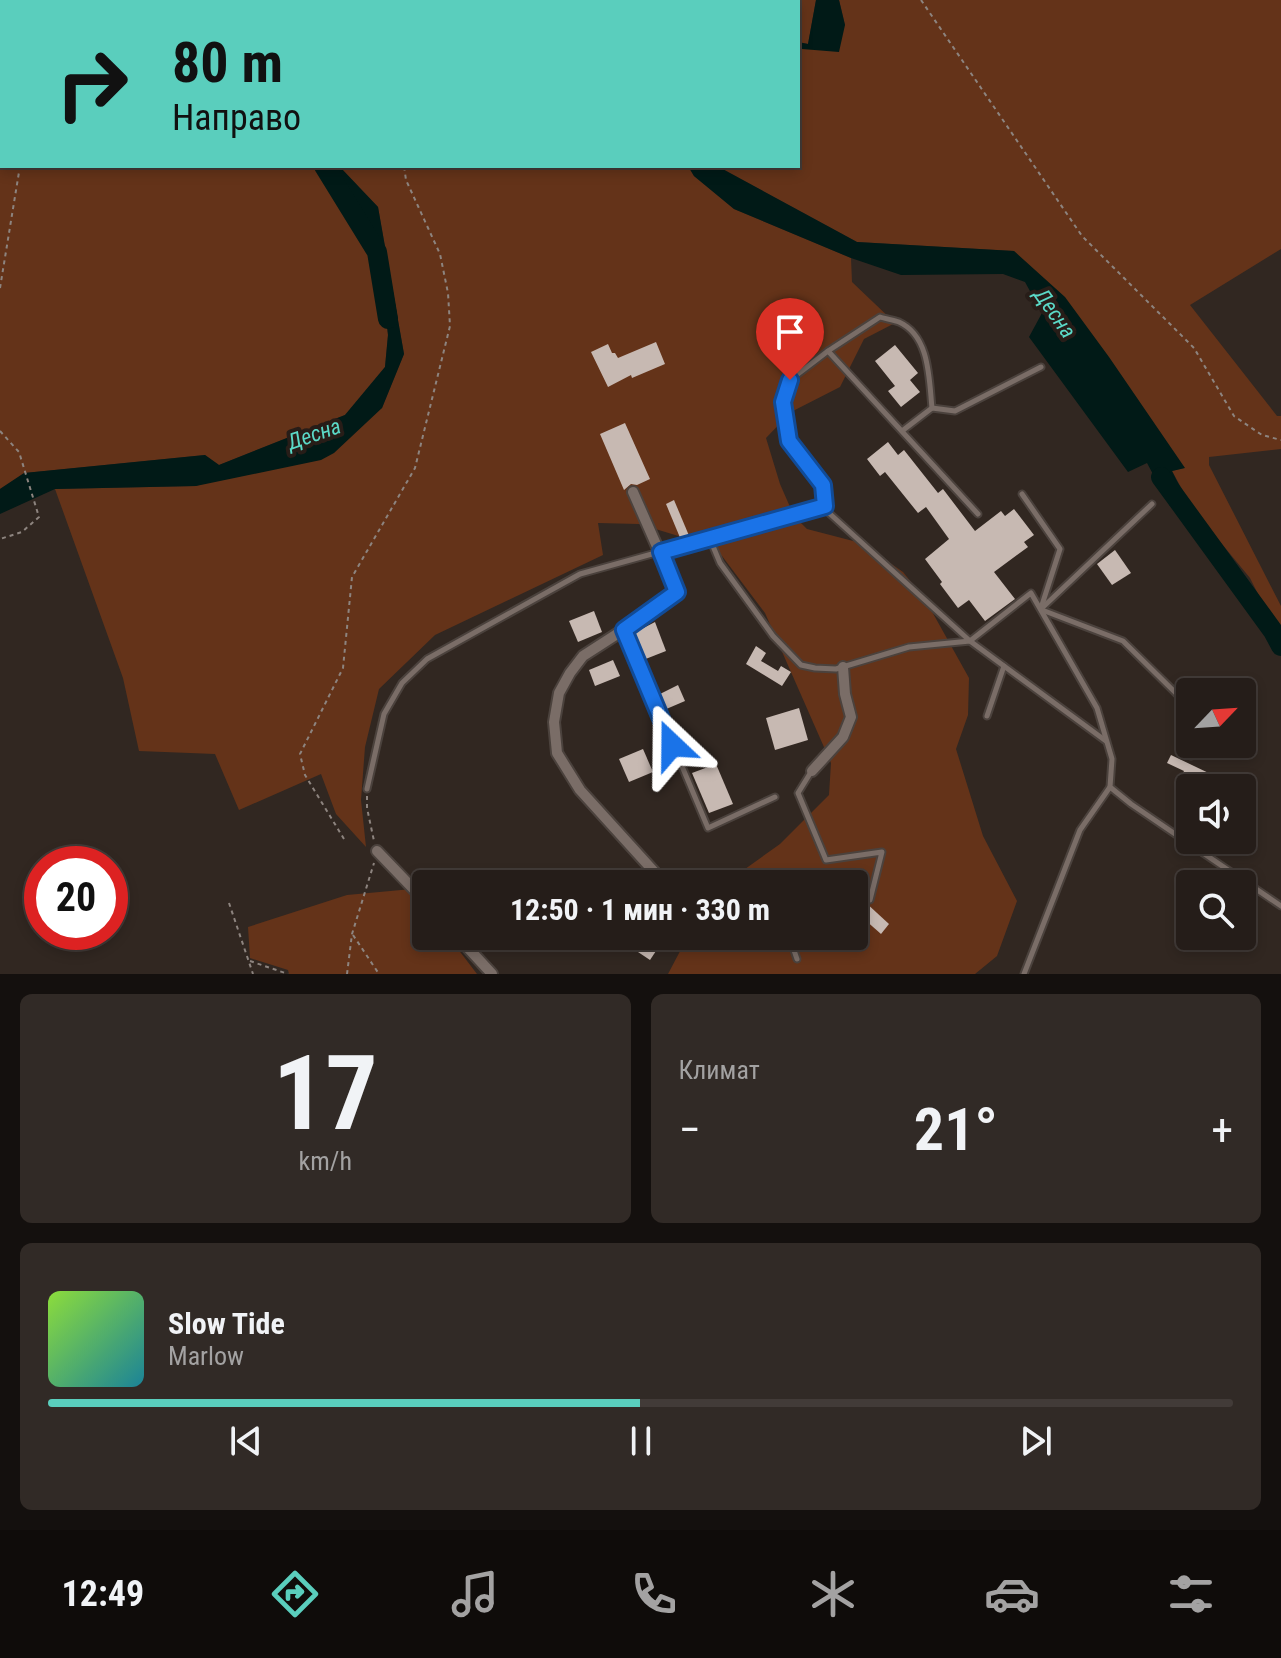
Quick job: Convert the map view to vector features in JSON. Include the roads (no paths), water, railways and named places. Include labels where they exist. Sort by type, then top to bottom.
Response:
[{"type":"street","points":[[633,492],[677,592],[583,656],[559,693],[554,722],[557,753],[580,790],[653,870]]},
{"type":"street","points":[[812,771],[843,737],[849,725],[851,717],[843,667]]},
{"type":"street","points":[[377,851],[412,887]]},
{"type":"street","points":[[470,950],[492,974]]},
{"type":"lane","points":[[932,408],[928,364],[917,338],[901,322],[880,317],[790,380],[783,402],[789,441],[823,485],[825,506],[829,513],[970,641],[1107,741]]},
{"type":"lane","points":[[828,351],[978,514]]},
{"type":"lane","points":[[902,431],[932,408],[955,411],[1041,367]]},
{"type":"lane","points":[[1022,494],[1060,549],[1041,609]]},
{"type":"lane","points":[[1041,609],[1152,504]]},
{"type":"lane","points":[[367,789],[384,714],[402,683],[427,659],[580,574],[825,506]]},
{"type":"lane","points":[[710,538],[720,563],[773,636],[801,665],[815,668],[836,669],[909,647],[970,641],[1031,593],[1097,708],[1112,759],[1110,787],[1080,830],[1024,974]]},
{"type":"lane","points":[[1041,609],[1123,641],[1176,693]]},
{"type":"lane","points":[[624,630],[708,828],[775,797]]},
{"type":"lane","points":[[987,716],[1004,666]]},
{"type":"lane","points":[[812,771],[798,793],[826,860],[882,852],[870,900]]},
{"type":"lane","points":[[1110,787],[1281,906]]},
{"type":"lane","points":[[794,950],[797,959]]},
{"type":"water","points":[[816,0],[839,0],[845,25],[839,52],[800,50],[800,42],[808,44]]},
{"type":"water","points":[[318,168],[341,168],[378,207],[404,354],[382,408],[334,453],[321,460],[196,486],[55,489],[0,514],[0,489],[24,473],[205,455],[219,465],[345,415],[385,367],[388,335],[380,261],[359,215]]},
{"type":"water","points":[[689,168],[721,168],[857,242],[1014,251],[1065,297],[1185,468],[1172,471],[1181,489],[1170,506],[1147,463],[1128,472],[1029,337],[1042,313],[1025,282],[1003,274],[901,275],[851,258],[734,209],[694,176]]},
{"type":"waterway","name":"Десна","points":[[325,168],[377,252],[388,319]]},
{"type":"waterway","name":"Десна","points":[[1161,477],[1281,646]]}]
